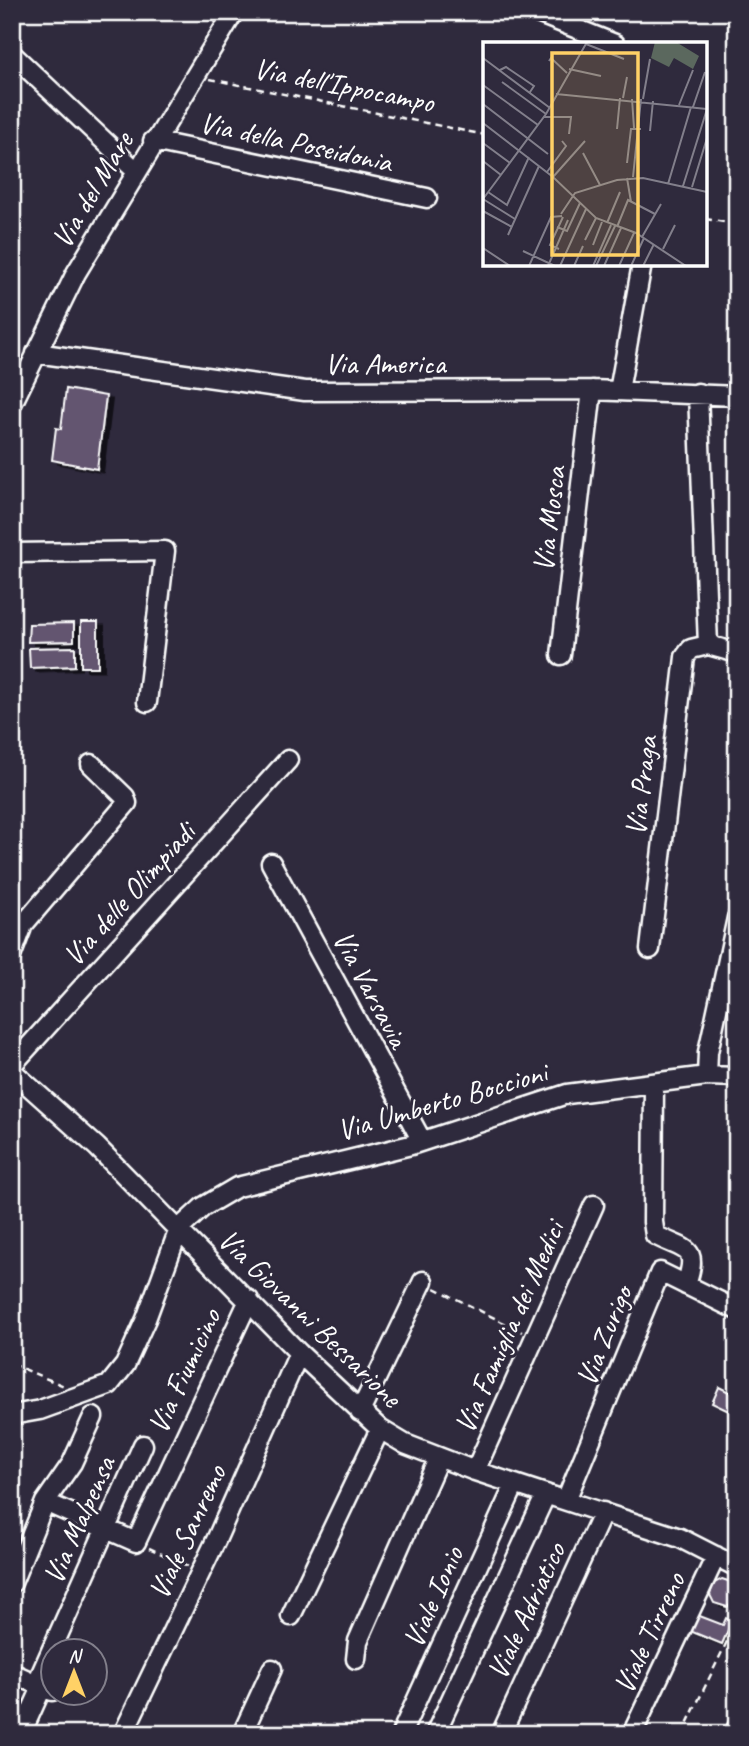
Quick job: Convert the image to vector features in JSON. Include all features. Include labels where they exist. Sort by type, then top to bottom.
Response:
[{"type":"street","name":"Via del Mare","points":[[12,404],[76,273],[135,170],[234,12]]},
{"type":"street","points":[[535,12],[610,42]]},
{"type":"street","points":[[12,54],[135,170]]},
{"type":"street","name":"Via della Poseidonia","points":[[153,141],[427,198]]},
{"type":"street","points":[[619,391],[642,266]]},
{"type":"street","name":"Via America","points":[[36,352],[305,391],[592,390],[737,396]]},
{"type":"street","name":"Via Mosca","points":[[561,655],[592,390]]},
{"type":"street","points":[[698,393],[708,645],[737,653]]},
{"type":"street","points":[[12,553],[165,551],[147,702]]},
{"type":"street","name":"Via Praga","points":[[650,949],[685,657],[691,649],[708,645]]},
{"type":"street","name":"Via delle Olimpiadi","points":[[12,1065],[288,760]]},
{"type":"street","points":[[12,954],[23,925],[127,803],[125,797],[91,764]]},
{"type":"street","name":"Via Varsavia","points":[[271,863],[422,1141]]},
{"type":"street","points":[[707,1076],[708,1052],[737,918]]},
{"type":"street","name":"Via Giovanni Bessarione","points":[[12,1071],[97,1147],[299,1353],[380,1429],[405,1444],[475,1471],[680,1538],[737,1567]]},
{"type":"street","name":"Via Umberto Boccioni","points":[[179,1229],[203,1207],[237,1187],[422,1141],[567,1094],[707,1076],[737,1077]]},
{"type":"street","points":[[654,1084],[655,1235],[685,1247],[691,1255],[692,1267],[686,1285]]},
{"type":"street","name":"Via Famiglia dei Medici","points":[[475,1471],[593,1205]]},
{"type":"street","points":[[12,1583],[45,1502],[72,1464],[110,1385],[125,1365],[146,1319],[179,1229]]},
{"type":"street","name":"Via Zurigo","points":[[566,1500],[660,1272],[737,1310]]},
{"type":"street","points":[[360,1412],[423,1281]]},
{"type":"street","name":"Via Fiumicino","points":[[136,1542],[248,1300]]},
{"type":"street","name":"Viale Sanremo","points":[[123,1734],[201,1571],[299,1353]]},
{"type":"street","points":[[12,1415],[85,1395],[110,1385]]},
{"type":"street","points":[[85,1395],[93,1417]]},
{"type":"street","points":[[291,1616],[380,1429]]},
{"type":"street","name":"Via Malpensa","points":[[56,1638],[143,1445]]},
{"type":"street","points":[[356,1659],[358,1641],[439,1457]]},
{"type":"street","name":"Viale Ionio","points":[[401,1734],[515,1484]]},
{"type":"street","points":[[435,1734],[546,1494]]},
{"type":"street","points":[[45,1502],[136,1542]]},
{"type":"street","name":"Viale Adriatico","points":[[501,1734],[603,1512]]},
{"type":"street","name":"Viale Tirreno","points":[[632,1734],[716,1556]]},
{"type":"street","points":[[242,1734],[272,1669]]},
{"type":"street","points":[[12,1673],[38,1685]]},
{"type":"street","name":"Via Malpensa","points":[[21,1734],[38,1696]]},
{"type":"street","points":[[734,1734],[737,1728]]},
{"type":"path","name":"Via dell'Ippocampo","points":[[194,76],[483,135]]},
{"type":"path","points":[[707,219],[737,224]]},
{"type":"path","points":[[423,1281],[472,1308],[510,1324],[534,1340]]},
{"type":"path","points":[[12,1364],[85,1395]]},
{"type":"path","points":[[136,1542],[201,1571]]},
{"type":"path","points":[[682,1734],[737,1621]]},
{"type":"building","points":[[66,389],[106,396],[97,469],[52,460],[56,428],[61,429]]},
{"type":"building","points":[[81,622],[98,622],[98,667],[81,667]]},
{"type":"building","points":[[74,623],[74,641],[28,642],[29,624]]},
{"type":"building","points":[[75,647],[75,666],[30,668],[29,648]]},
{"type":"building","points":[[719,1387],[737,1396],[737,1415],[712,1403]]},
{"type":"building","points":[[722,1579],[734,1583],[737,1580],[737,1600],[727,1607],[714,1603],[710,1595],[713,1584]]},
{"type":"building","points":[[697,1615],[723,1625],[726,1618],[732,1621],[722,1644],[690,1631]]}]
